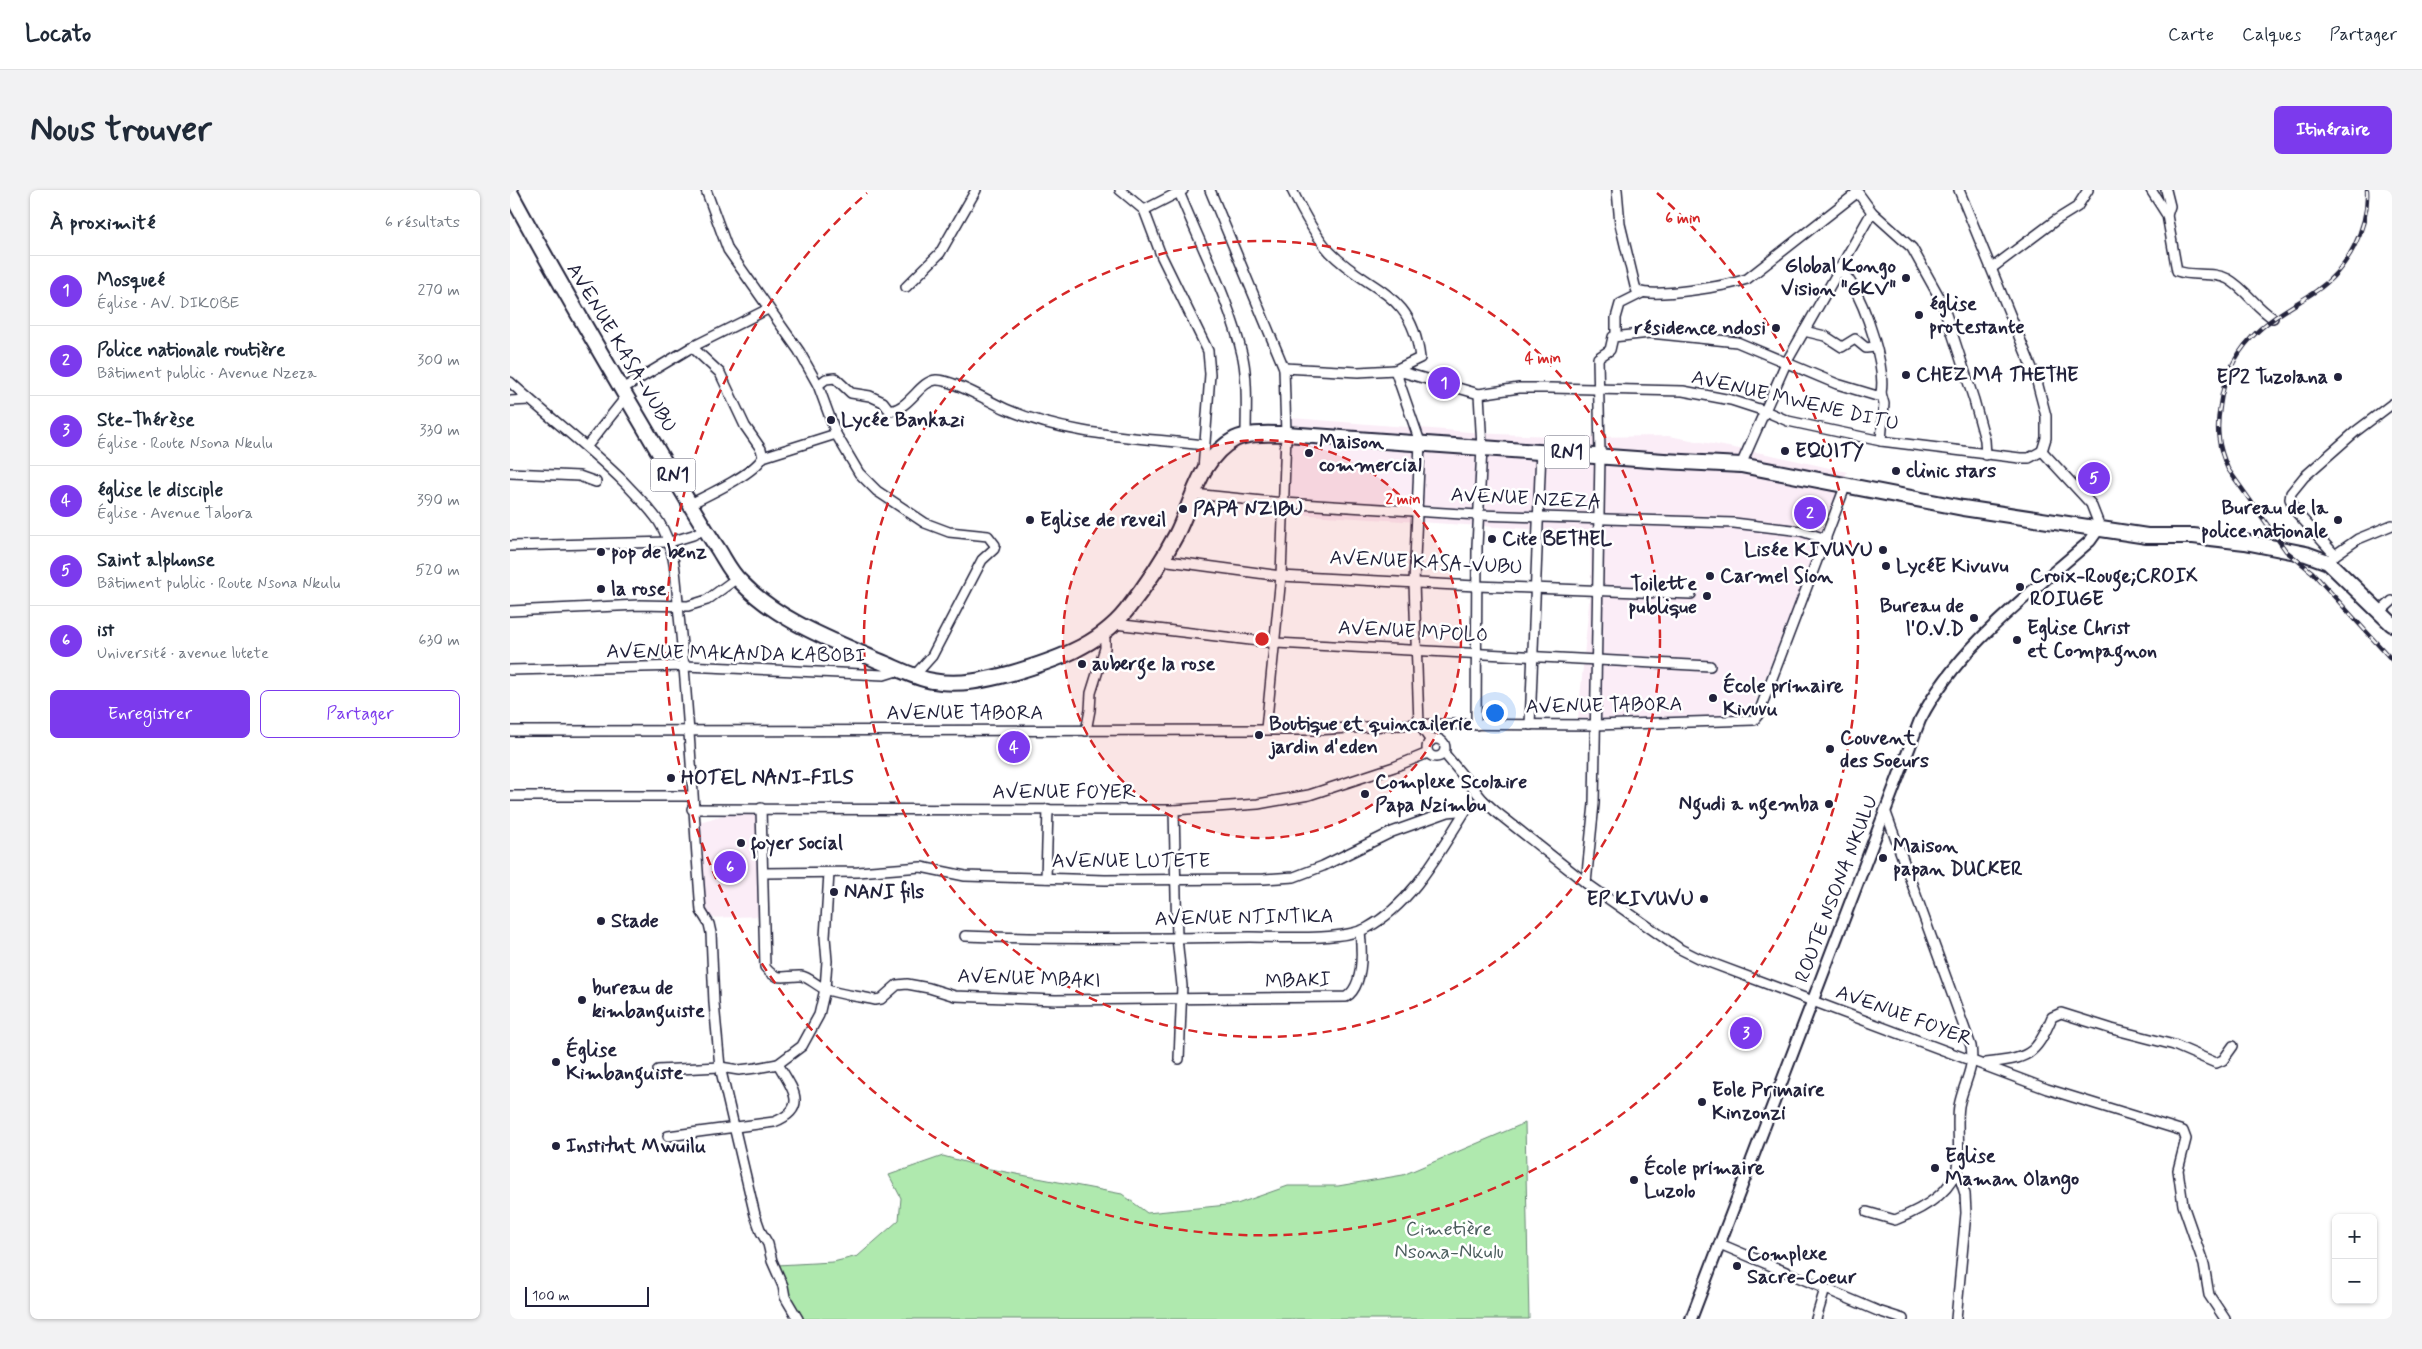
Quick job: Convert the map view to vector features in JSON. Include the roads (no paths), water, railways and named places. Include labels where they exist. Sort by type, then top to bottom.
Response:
[{"type":"highway","name":"AVENUE KASA-VUBU","points":[[510,192],[550,268],[705,529],[737,578],[755,597],[777,612],[833,641],[914,676]]},
{"type":"highway","name":"RN1","points":[[914,676],[952,683],[990,679],[1074,651],[1102,635],[1115,624],[1161,560],[1177,534],[1203,472],[1224,446],[1246,435],[1286,434],[1420,442],[1482,448],[1541,450],[1741,465],[1845,487],[1963,508],[2100,527],[2147,536],[2193,536],[2245,542],[2332,558],[2392,624]]},
{"type":"street","points":[[706,190],[728,250],[799,351],[818,385],[836,434],[859,473],[877,491],[925,523],[949,532],[988,536],[995,544],[994,549],[982,560],[932,656],[914,676]]},
{"type":"street","points":[[906,286],[940,253],[976,190]]},
{"type":"street","points":[[1120,190],[1144,210],[1161,255],[1208,351],[1210,380],[1203,444],[1203,472]]},
{"type":"street","points":[[1210,190],[1284,368],[1286,434],[1282,576],[1266,729]]},
{"type":"street","points":[[1292,190],[1319,238],[1331,252],[1353,272],[1392,299],[1411,321],[1418,342],[1420,358],[1395,370]]},
{"type":"street","points":[[1617,190],[1620,224],[1630,270],[1637,291],[1642,293]]},
{"type":"street","points":[[1959,190],[2042,396],[2046,426],[2046,438],[2042,452],[2090,504],[2100,527]]},
{"type":"street","points":[[1992,268],[2056,220],[2077,207],[2088,190]]},
{"type":"street","points":[[2151,190],[2167,215],[2177,271],[2228,278],[2240,287],[2265,313],[2273,318]]},
{"type":"street","points":[[2166,190],[2170,206],[2167,215]]},
{"type":"street","points":[[1144,210],[1181,191],[1243,358],[1246,374],[1246,435]]},
{"type":"street","points":[[1618,336],[1616,318],[1620,304],[1642,293],[1718,286],[1735,283],[1754,275],[1857,191],[1872,212],[1912,248],[1942,302],[1974,400],[1985,440],[1986,455]]},
{"type":"street","points":[[1741,465],[1786,363],[1872,212]]},
{"type":"street","points":[[1838,269],[1850,282],[1856,293],[1875,347],[1882,378],[1878,394],[1884,404],[1881,441]]},
{"type":"street","points":[[587,446],[624,393],[692,347],[768,309]]},
{"type":"street","points":[[1804,331],[1825,336],[1842,347],[1855,339],[1866,348],[1875,347]]},
{"type":"street","points":[[1586,883],[1594,804],[1600,455],[1598,358],[1610,350],[1614,337],[1650,332],[1736,342],[1837,384],[1878,394]]},
{"type":"street","points":[[690,504],[737,478],[760,463],[763,457],[761,449],[745,426],[720,373],[692,347]]},
{"type":"street","points":[[1284,368],[1358,372],[1395,370],[1479,394],[1482,448],[1476,586],[1476,725]]},
{"type":"street","points":[[1395,370],[1420,442],[1414,583],[1415,650],[1419,724],[1430,741]]},
{"type":"street","points":[[818,385],[826,379],[835,378],[851,392],[870,396],[883,402],[890,411],[911,400],[934,380],[945,381],[1007,409],[1063,428],[1098,434],[1203,444]]},
{"type":"street","points":[[510,382],[587,446],[645,504],[660,523],[670,542],[677,584],[685,666],[692,809],[701,911],[709,924],[711,932],[714,1004],[720,1067],[755,1216],[768,1244],[785,1297],[798,1319]]},
{"type":"street","name":"AVENUE MWENE DITU","points":[[1479,394],[1519,388],[1684,391],[1731,400],[1788,421],[1881,441],[1986,455],[2028,458],[2042,452]]},
{"type":"street","points":[[510,401],[530,400]]},
{"type":"street","points":[[2392,404],[2355,432],[2304,477],[2291,493],[2290,499],[2297,513],[2332,558],[2358,539],[2392,526]]},
{"type":"street","points":[[763,457],[836,434]]},
{"type":"street","points":[[1530,724],[1541,450]]},
{"type":"street","points":[[510,473],[579,476],[596,482]]},
{"type":"street","points":[[1826,539],[1845,487]]},
{"type":"street","name":"AVENUE NZEZA","points":[[1193,494],[1284,503],[1478,515],[1734,523],[1801,530],[1826,539]]},
{"type":"street","name":"ROUTE NSONA NKULU","points":[[1691,1319],[1920,720],[1947,676],[1971,648],[2090,540],[2100,527]]},
{"type":"street","points":[[510,546],[670,542],[705,529]]},
{"type":"street","name":"AVENUE TABORA","points":[[510,731],[1315,730],[1419,724],[1595,725],[1752,720],[1758,716],[1826,539]]},
{"type":"street","name":"AVENUE KASA-VUBU","points":[[1161,560],[1282,576],[1598,592],[1691,594]]},
{"type":"street","points":[[510,611],[698,604],[707,600],[737,578]]},
{"type":"street","points":[[2381,611],[2392,601]]},
{"type":"street","name":"AVENUE MPOLO","points":[[1115,624],[1276,643],[1476,652],[1710,666]]},
{"type":"street","points":[[1086,731],[1092,688],[1105,648],[1105,639],[1102,635]]},
{"type":"street","name":"AVENUE MAKANDA KABOBI","points":[[510,670],[685,666],[884,675],[900,669]]},
{"type":"street","points":[[1436,739],[1442,742],[1445,747],[1444,753],[1436,757],[1428,752],[1427,746],[1430,741],[1436,739]]},
{"type":"street","name":"AVENUE FOYER","points":[[692,809],[1174,810],[1258,804],[1309,795],[1394,767],[1428,752]]},
{"type":"street","name":"AVENUE FOYER","points":[[1444,753],[1483,800],[1586,883],[1680,949],[1813,1002],[1983,1063],[2048,1089],[2183,1131],[2186,1139],[2178,1170],[2182,1205],[2204,1265],[2209,1295],[2225,1319]]},
{"type":"street","points":[[510,796],[692,796]]},
{"type":"street","name":"AVENUE LUTETE","points":[[764,873],[829,873],[921,867],[965,876],[1105,880],[1174,878],[1264,879],[1294,877],[1324,866],[1392,832],[1448,812],[1466,810],[1483,800]]},
{"type":"street","points":[[761,808],[764,873]]},
{"type":"street","points":[[1046,878],[1048,809]]},
{"type":"street","points":[[1174,810],[1174,878],[1182,986],[1179,1059]]},
{"type":"street","name":"AVENUE NTINTIKA","points":[[966,936],[1114,939],[1316,936],[1360,931],[1369,927],[1402,901],[1430,867],[1466,810]]},
{"type":"street","points":[[1885,810],[1954,1004],[1971,1046],[1974,1060],[1960,1105],[1957,1169],[1965,1194],[1966,1214],[1956,1319]]},
{"type":"street","name":"AVENUE MBAKI","points":[[764,873],[765,967],[770,974],[778,977],[802,976],[825,989],[875,1000],[881,999],[897,985],[907,984],[955,996],[1055,1000],[1180,999]]},
{"type":"street","points":[[658,1070],[720,1067],[739,1070],[778,1064],[802,1046],[819,1015],[825,989],[826,961],[824,937],[829,873]]},
{"type":"street","name":"MBAKI","points":[[1180,999],[1346,997],[1353,993],[1358,980],[1361,946],[1360,931]]},
{"type":"street","points":[[1983,1063],[2028,1055],[2044,1036],[2052,1017],[2061,1013],[2174,1045],[2216,1063],[2223,1060],[2233,1046]]},
{"type":"street","points":[[668,1136],[774,1122],[793,1111],[795,1098],[778,1064]]},
{"type":"street","points":[[1867,1212],[1895,1220],[1906,1215],[1940,1194],[1950,1184],[1957,1169]]},
{"type":"street","points":[[1720,1244],[1826,1289],[1876,1315],[1903,1319]]},
{"type":"street","points":[[1816,1319],[1826,1289]]},
{"type":"railway","points":[[2367,190],[2367,204],[2360,233],[2354,247],[2337,272],[2316,291],[2266,324],[2239,353],[2230,369],[2221,397],[2218,430],[2222,453],[2228,469],[2286,551],[2312,572],[2392,660]]},
{"type":"place","name":"Global Kongo Vision \"GKV\"","points":[[1906,278]]},
{"type":"place","name":"église protestante","points":[[1919,315]]},
{"type":"place","name":"résidence ndosi","points":[[1776,328]]},
{"type":"place","name":"CHEZ MA THETHE","points":[[1906,375]]},
{"type":"place","name":"EP2 Tuzolana","points":[[2338,377]]},
{"type":"place","name":"Mosqueé","points":[[1444,383]]},
{"type":"place","name":"Lycée Bankazi","points":[[831,420]]},
{"type":"place","name":"EQUITY","points":[[1785,451]]},
{"type":"place","name":"Maison commercial","points":[[1309,453]]},
{"type":"place","name":"clinic stars","points":[[1896,471]]},
{"type":"place","name":"Saint alphonse","points":[[2094,478]]},
{"type":"place","name":"PAPA NZIBU","points":[[1183,509]]},
{"type":"place","name":"Police nationale routière","points":[[1810,513]]},
{"type":"place","name":"Eglise de reveil","points":[[1030,520]]},
{"type":"place","name":"Bureau de la police nationale","points":[[2338,520]]},
{"type":"place","name":"Cite BETHEL","points":[[1492,539]]},
{"type":"place","name":"Lisée KIVUVU","points":[[1883,550]]},
{"type":"place","name":"pop de benz","points":[[601,552]]},
{"type":"place","name":"LycéE Kivuvu","points":[[1886,566]]},
{"type":"place","name":"Carmel Sion","points":[[1710,576]]},
{"type":"place","name":"Croix-Rouge;CROIX ROIUGE","points":[[2020,587]]},
{"type":"place","name":"la rose","points":[[601,589]]},
{"type":"place","name":"Toilette publique","points":[[1707,596]]},
{"type":"place","name":"Bureau de l'O.V.D","points":[[1974,618]]},
{"type":"place","name":"Eglise Christ et Compagnon","points":[[2017,640]]},
{"type":"place","name":"auberge la rose","points":[[1082,664]]},
{"type":"place","name":"École primaire Kivuvu","points":[[1713,698]]},
{"type":"place","name":"Boutique et quincailerie jardin d'eden","points":[[1259,735]]},
{"type":"place","name":"église le disciple","points":[[1014,747]]},
{"type":"place","name":"Couvent des Soeurs","points":[[1830,749]]},
{"type":"place","name":"HOTEL NANI-FILS","points":[[671,778]]},
{"type":"place","name":"Complexe Scolaire Papa Nzimbu","points":[[1365,794]]},
{"type":"place","name":"Ngudi a ngemba","points":[[1829,804]]},
{"type":"place","name":"foyer social","points":[[741,843]]},
{"type":"place","name":"Maison papan DUCKER","points":[[1883,858]]},
{"type":"place","name":"ist","points":[[730,867]]},
{"type":"place","name":"NANI fils","points":[[834,892]]},
{"type":"place","name":"EP KIVUVU","points":[[1704,899]]},
{"type":"place","name":"Stade","points":[[601,921]]},
{"type":"place","name":"bureau de kimbanguiste","points":[[582,1000]]},
{"type":"place","name":"Ste-Thérèse","points":[[1746,1033]]},
{"type":"place","name":"Église Kimbanguiste","points":[[556,1062]]},
{"type":"place","name":"Eole Primaire Kinzonzi","points":[[1702,1102]]},
{"type":"place","name":"Institut Mwuilu","points":[[556,1146]]},
{"type":"place","name":"Eglise Maman Olango","points":[[1935,1168]]},
{"type":"place","name":"École primaire Luzolo","points":[[1634,1180]]},
{"type":"place","name":"Complexe Sacre-Coeur","points":[[1737,1266]]},
{"type":"park label","name":"Cimetière Nsona-Nkulu","points":[[1449,1240]]}]
